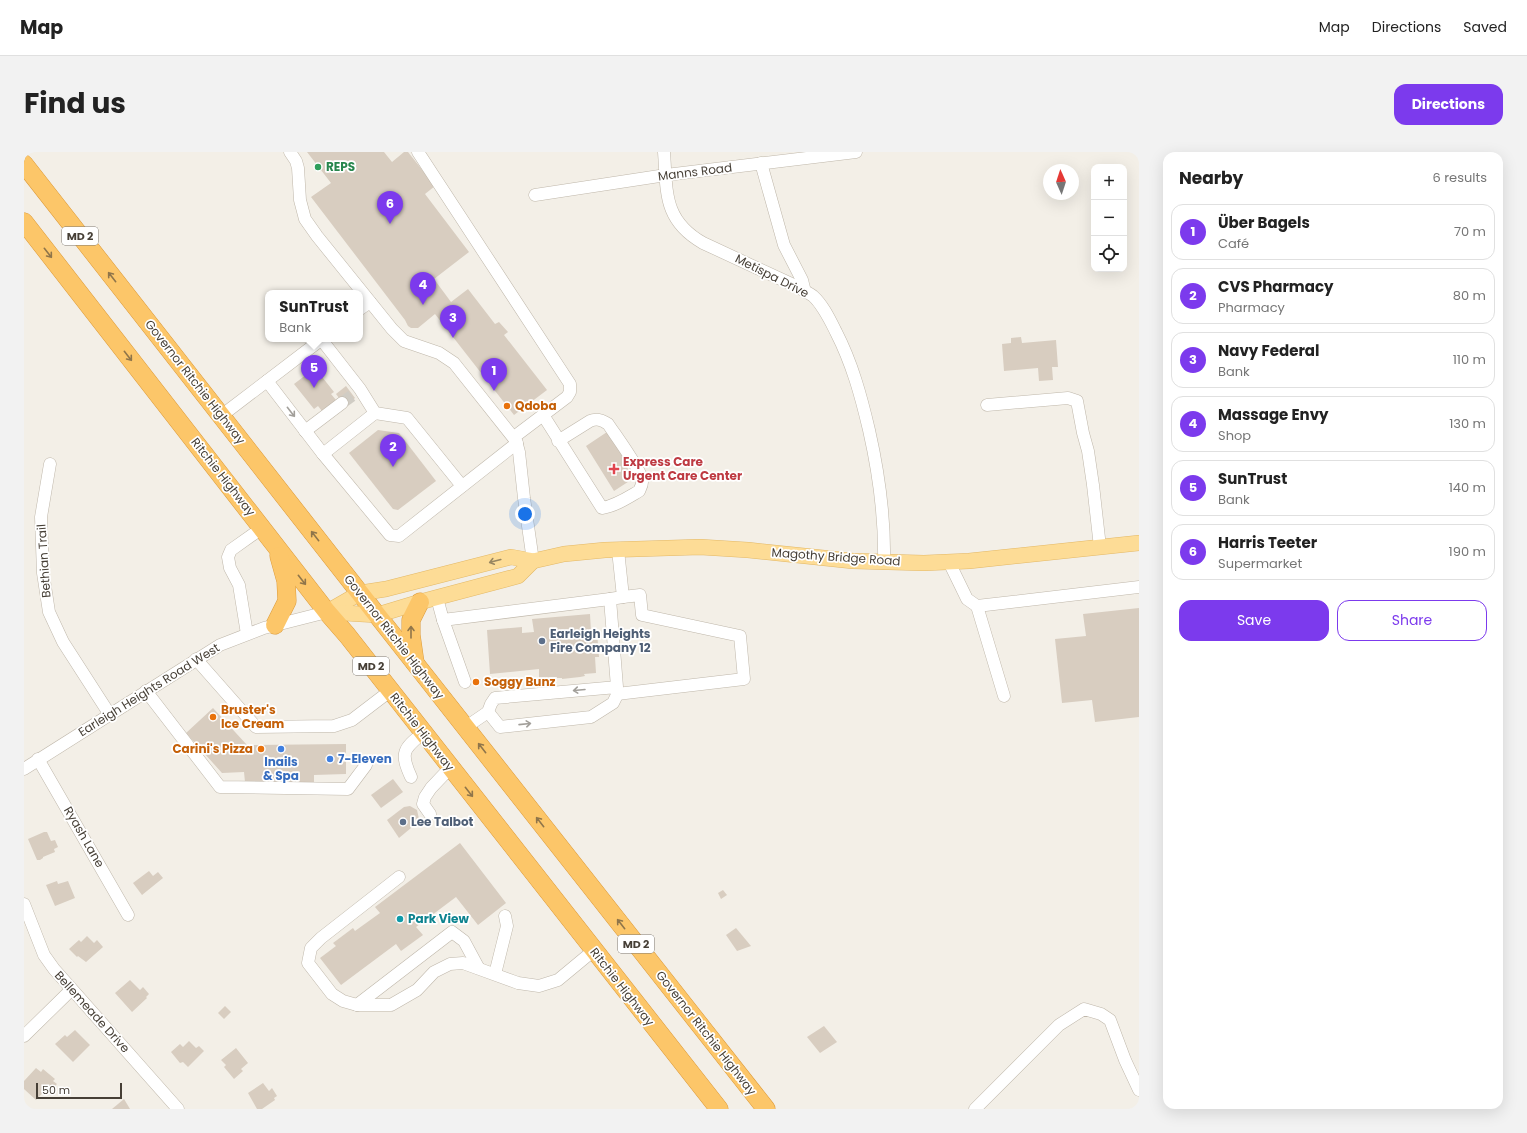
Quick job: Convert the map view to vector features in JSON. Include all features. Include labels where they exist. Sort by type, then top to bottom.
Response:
[{"type":"highway","name":"Governor Ritchie Highway","points":[[24,164],[377,616],[766,1109]]},
{"type":"highway","name":"Ritchie Highway","points":[[24,222],[327,612],[719,1109]]},
{"type":"highway","points":[[275,625],[287,601],[286,581],[277,548]]},
{"type":"highway","points":[[415,663],[410,635],[411,620],[420,602]]},
{"type":"main road","name":"Magothy Bridge Road","points":[[327,612],[360,593],[386,589],[511,556],[533,561],[564,554],[674,547],[726,548],[818,558],[884,563],[949,562],[1139,543]]},
{"type":"main road","points":[[327,612],[377,616],[420,602],[518,576],[533,561]]},
{"type":"street","points":[[290,152],[297,164],[300,200],[306,219],[354,290]]},
{"type":"street","points":[[267,381],[323,454],[390,535],[399,536],[462,486],[543,415],[567,397],[570,388],[569,380],[418,152]]},
{"type":"street","name":"Metispa Drive","points":[[664,152],[668,202],[672,213],[690,235],[813,297],[823,309],[832,324],[850,362],[859,389],[876,464],[883,509],[884,563]]},
{"type":"street","name":"Manns Road","points":[[535,196],[666,175],[856,152]]},
{"type":"street","points":[[761,164],[784,246],[802,280],[805,292]]},
{"type":"street","points":[[365,306],[404,340],[439,353],[454,363],[515,440],[533,561]]},
{"type":"street","points":[[221,416],[318,342]]},
{"type":"street","points":[[324,342],[356,392],[375,413],[407,418],[462,486]]},
{"type":"street","points":[[987,404],[1068,398],[1077,401],[1088,451],[1100,547]]},
{"type":"street","points":[[305,431],[342,403]]},
{"type":"street","points":[[323,454],[375,413]]},
{"type":"street","points":[[543,415],[558,441],[602,508],[610,507],[639,491],[642,485],[642,477],[608,424],[603,420],[590,420],[558,441]]},
{"type":"street","name":"Bethian Trail","points":[[50,464],[41,517],[43,573],[49,612],[63,642],[110,715]]},
{"type":"street","points":[[247,634],[239,585],[230,568],[228,557],[231,550],[262,528]]},
{"type":"street","points":[[618,550],[623,597]]},
{"type":"street","points":[[949,562],[967,599],[977,606],[1004,696]]},
{"type":"street","points":[[977,606],[1139,587]]},
{"type":"street","points":[[442,620],[640,595],[642,615],[740,636],[744,679],[617,690],[495,698],[490,704],[488,712],[466,728]]},
{"type":"street","points":[[437,598],[442,620],[465,682]]},
{"type":"street","points":[[488,712],[500,727],[591,717],[614,703],[617,690],[610,599]]},
{"type":"street","name":"Earleigh Heights Road West","points":[[24,768],[220,645],[275,625],[327,612]]},
{"type":"street","points":[[196,659],[256,727],[334,726],[352,720],[390,691]]},
{"type":"street","points":[[146,691],[220,787],[348,789],[366,765]]},
{"type":"street","points":[[411,777],[404,763],[405,751],[409,744],[423,733]]},
{"type":"street","name":"Ryash Lane","points":[[38,759],[128,915]]},
{"type":"street","points":[[430,814],[423,804],[424,796],[450,768]]},
{"type":"street","points":[[399,877],[321,938],[311,948],[308,963],[332,994],[344,1001],[357,1005],[392,1005],[417,990],[434,972],[450,964],[463,963],[518,983],[539,986],[558,980],[594,951]]},
{"type":"street","name":"Bellemeade Drive","points":[[24,904],[44,955],[71,990],[178,1109]]},
{"type":"street","points":[[495,974],[507,926],[505,916]]},
{"type":"street","points":[[357,1005],[452,932],[464,941],[478,968]]},
{"type":"street","points":[[24,1036],[71,990]]},
{"type":"street","points":[[975,1109],[1059,1025],[1084,1009],[1101,1014],[1110,1020],[1125,1060],[1139,1090]]},
{"type":"building","points":[[307,152],[384,152],[392,162],[404,152],[408,152],[435,186],[425,194],[469,252],[434,279],[451,302],[468,289],[495,324],[499,322],[508,332],[504,335],[547,390],[514,415],[435,314],[418,328],[411,328],[408,326],[405,320],[311,197],[331,183]]},
{"type":"building","points":[[1021,337],[1022,343],[1056,340],[1058,367],[1052,367],[1053,380],[1039,381],[1038,368],[1004,371],[1002,344],[1011,343],[1011,338]]},
{"type":"building","points":[[315,368],[334,392],[331,394],[336,400],[322,411],[318,406],[314,409],[294,384]]},
{"type":"building","points":[[346,386],[355,398],[345,406],[336,394]]},
{"type":"building","points":[[378,430],[399,433],[436,481],[398,510],[393,509],[349,453]]},
{"type":"building","name":"Express Care Urgent Care Center","points":[[607,432],[625,459],[622,460],[634,478],[614,491],[586,446]]},
{"type":"building","points":[[1139,608],[1139,717],[1095,722],[1092,700],[1062,703],[1055,639],[1086,636],[1083,614]]},
{"type":"building","name":"Earleigh Heights Fire Company 12","points":[[590,614],[591,632],[597,632],[599,657],[595,657],[596,673],[562,679],[557,677],[539,678],[539,669],[490,674],[487,630],[522,627],[522,633],[534,632],[532,619]]},
{"type":"building","points":[[213,708],[247,745],[346,744],[346,774],[314,775],[314,782],[245,782],[244,772],[222,773],[186,733]]},
{"type":"building","points":[[393,779],[403,792],[381,808],[371,795]]},
{"type":"building","name":"Lee Talbot","points":[[410,806],[417,810],[419,819],[417,823],[399,838],[387,820],[404,807]]},
{"type":"building","points":[[47,832],[51,841],[55,840],[58,847],[54,849],[55,852],[43,857],[40,860],[37,860],[28,839]]},
{"type":"building","name":"Park View","points":[[460,843],[506,903],[478,925],[456,897],[416,927],[423,935],[401,951],[396,944],[341,985],[320,958],[336,946],[333,943],[353,928],[355,931],[380,913],[375,907]]},
{"type":"building","points":[[149,871],[153,876],[158,872],[163,878],[142,895],[133,883]]},
{"type":"building","points":[[57,881],[58,884],[68,881],[75,898],[55,906],[46,885]]},
{"type":"building","points":[[723,890],[727,895],[721,899],[718,893]]},
{"type":"building","points":[[736,928],[751,946],[737,951],[726,935]]},
{"type":"building","points":[[87,936],[94,943],[97,940],[103,947],[86,962],[78,956],[77,957],[69,949],[79,940],[81,942]]},
{"type":"building","points":[[130,980],[140,990],[143,987],[149,994],[146,997],[147,998],[132,1012],[115,993]]},
{"type":"building","points":[[225,1006],[231,1012],[224,1019],[218,1013]]},
{"type":"building","points":[[824,1026],[837,1042],[820,1053],[807,1037]]},
{"type":"building","points":[[75,1030],[90,1045],[73,1062],[55,1044],[65,1035],[67,1037]]},
{"type":"building","points":[[189,1041],[196,1048],[199,1046],[204,1051],[188,1067],[183,1062],[180,1063],[171,1052],[180,1044],[183,1047]]},
{"type":"building","points":[[236,1048],[248,1063],[241,1069],[243,1071],[234,1079],[224,1067],[226,1065],[221,1060]]},
{"type":"building","points":[[36,1068],[41,1072],[43,1069],[55,1079],[53,1081],[57,1084],[51,1090],[48,1087],[36,1100],[24,1089],[24,1081]]},
{"type":"building","points":[[263,1083],[269,1091],[272,1088],[277,1096],[274,1098],[275,1100],[262,1109],[257,1109],[248,1093]]},
{"type":"building","points":[[124,1099],[130,1109],[112,1109]]},
{"type":"tunnel","points":[[342,403],[353,395]]},
{"type":"place","name":"REPS","points":[[318,167]]},
{"type":"place","name":"Harris Teeter","points":[[390,224]]},
{"type":"place","name":"Massage Envy","points":[[423,305]]},
{"type":"place","name":"Navy Federal","points":[[453,338]]},
{"type":"place","name":"SunTrust","points":[[314,388]]},
{"type":"place","name":"Über Bagels","points":[[494,391]]},
{"type":"place","name":"Qdoba","points":[[507,406]]},
{"type":"place","name":"CVS Pharmacy","points":[[393,467]]},
{"type":"place","name":"Express Care Urgent Care Center","points":[[614,469]]},
{"type":"place","name":"Earleigh Heights Fire Company 12","points":[[542,641]]},
{"type":"place","name":"Soggy Bunz","points":[[476,682]]},
{"type":"place","name":"Bruster's Ice Cream","points":[[213,717]]},
{"type":"place","name":"Carini's Pizza","points":[[261,749]]},
{"type":"place","name":"Inails & Spa","points":[[281,749]]},
{"type":"place","name":"7-Eleven","points":[[330,759]]},
{"type":"place","name":"Lee Talbot","points":[[403,822]]},
{"type":"place","name":"Park View","points":[[400,919]]}]
